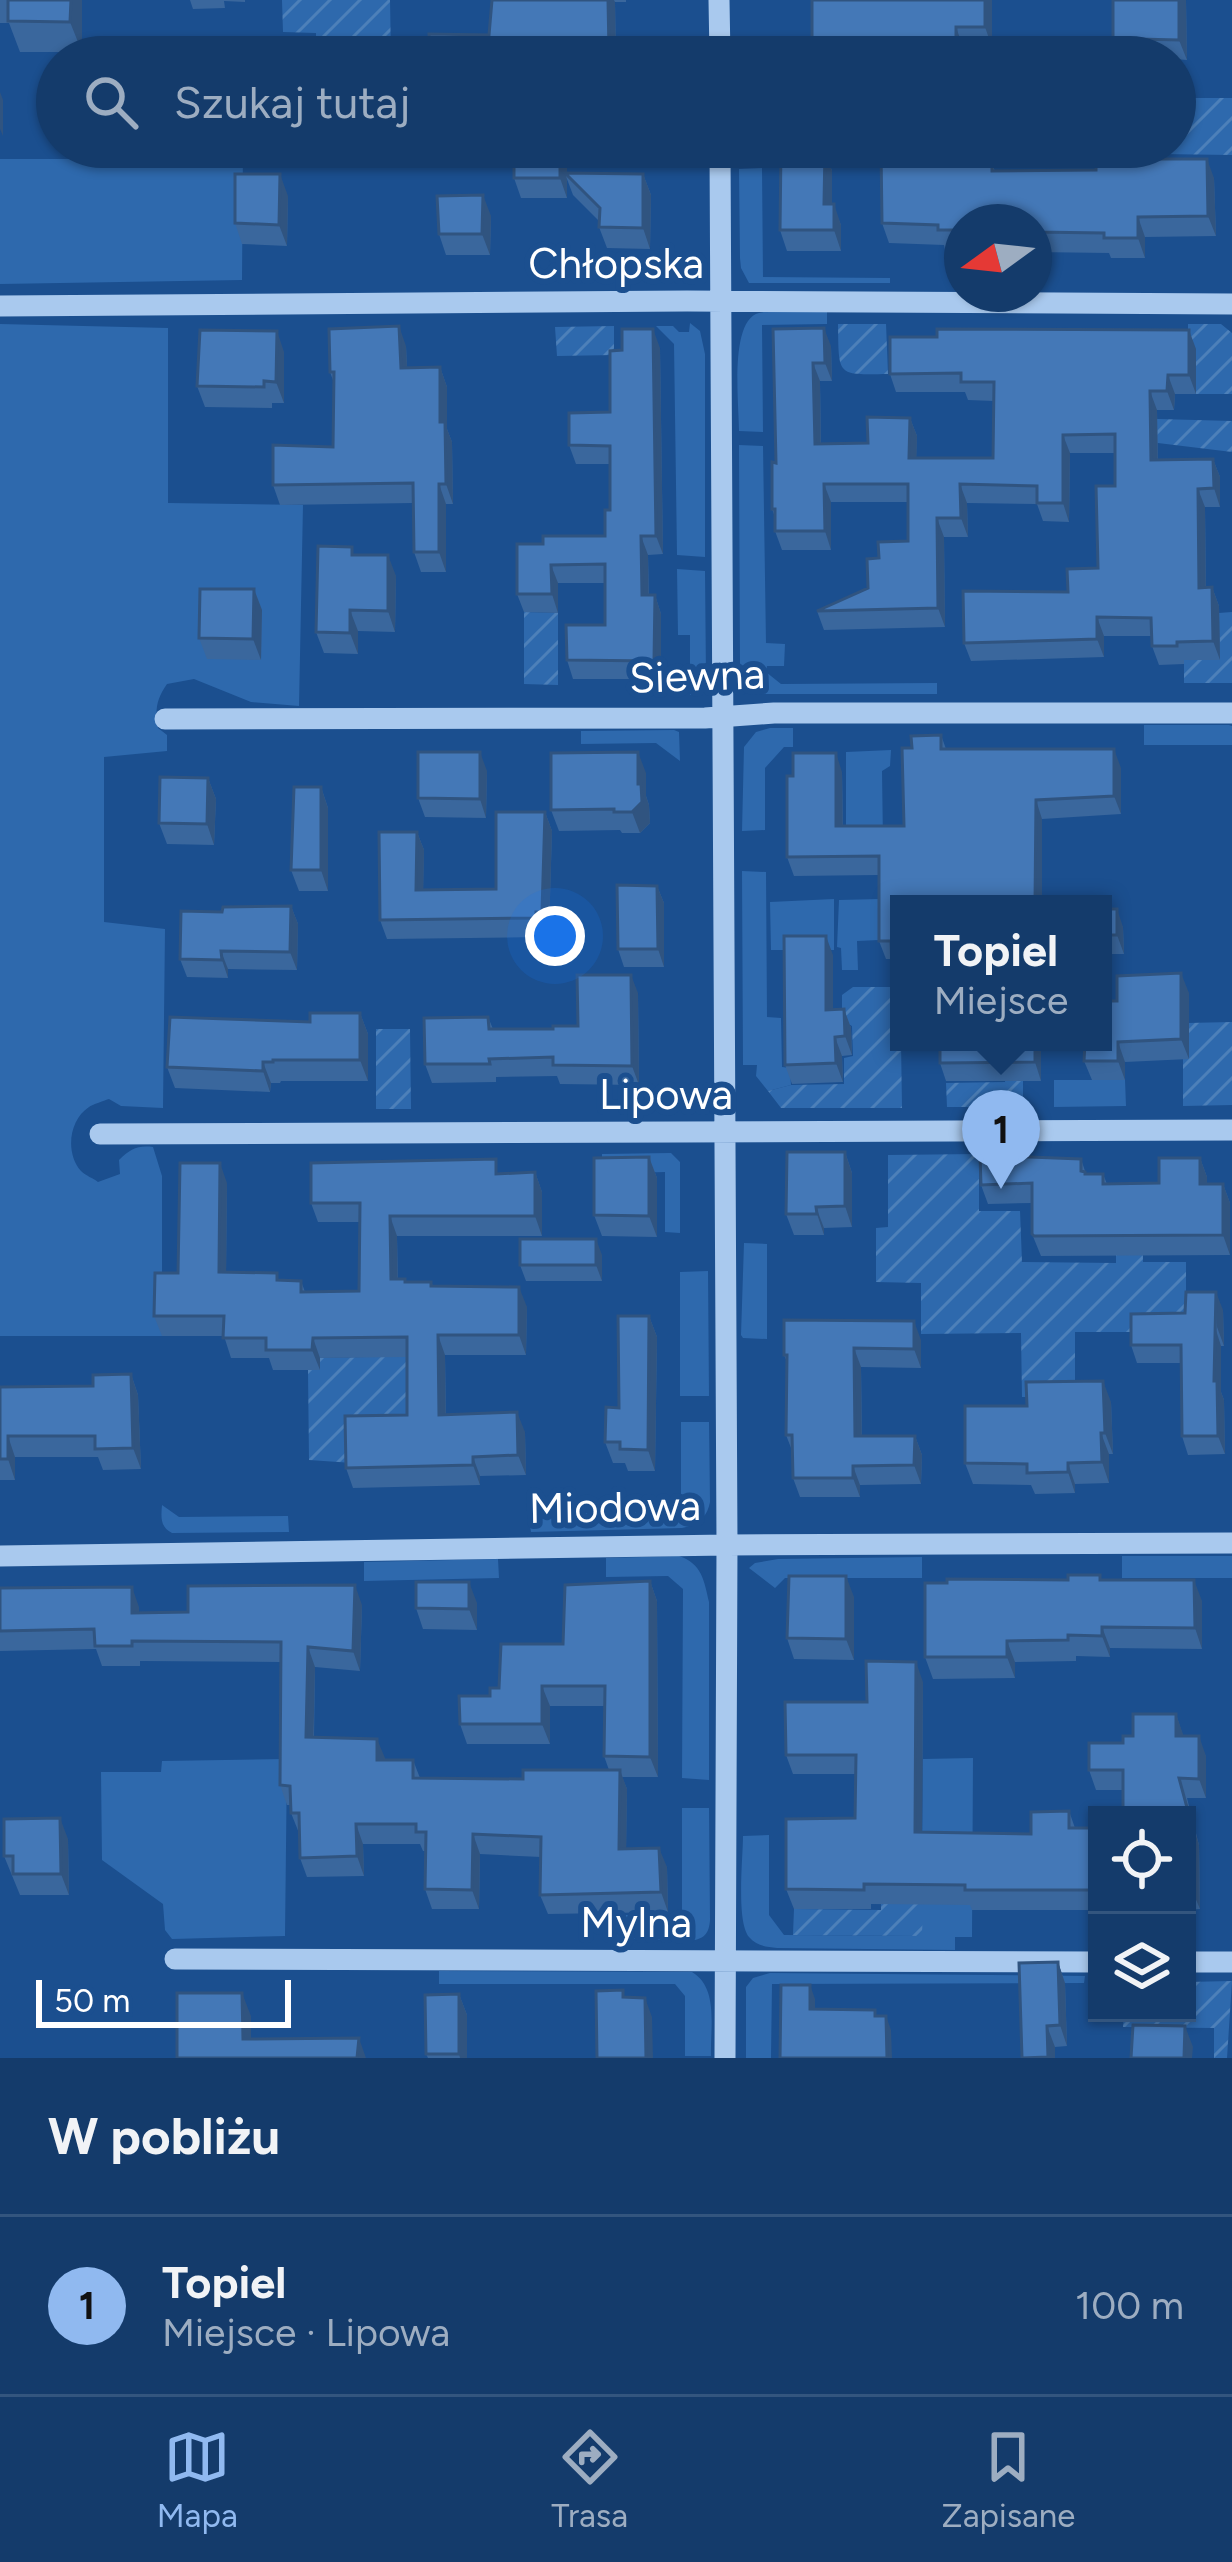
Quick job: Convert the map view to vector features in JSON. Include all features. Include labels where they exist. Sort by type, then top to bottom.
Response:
[{"type":"street","points":[[719,0],[720,36]]},
{"type":"street","points":[[721,168],[725,2058]]},
{"type":"street","name":"Chłopska","points":[[0,306],[722,301],[1232,304]]},
{"type":"street","name":"Siewna","points":[[165,719],[1232,712]]},
{"type":"street","name":"Lipowa","points":[[100,1134],[1232,1130]]},
{"type":"street","name":"Miodowa","points":[[0,1556],[1232,1543]]},
{"type":"street","name":"Mylna","points":[[175,1959],[1088,1962]]},
{"type":"street","points":[[1196,1962],[1232,1962]]},
{"type":"shaded area","points":[[282,0],[390,0],[391,36],[283,32]]},
{"type":"shaded area","points":[[1196,98],[1232,98],[1232,155],[1196,154]]},
{"type":"shaded area","points":[[0,159],[36,159],[36,168],[243,168],[242,280],[0,284]]},
{"type":"shaded area","points":[[762,168],[763,277],[890,278],[890,283],[749,283],[740,258],[739,169]]},
{"type":"shaded area","points":[[776,311],[827,312],[827,324],[762,325],[763,432],[739,431],[739,347],[750,319]]},
{"type":"shaded area","points":[[690,323],[700,331],[705,354],[705,557],[677,555],[674,344],[656,326],[689,332]]},
{"type":"shaded area","points":[[0,324],[168,328],[168,503],[303,505],[299,706],[251,702],[194,679],[167,684],[157,716],[158,728],[167,735],[167,751],[104,757],[104,922],[165,929],[163,1108],[121,1106],[109,1099],[96,1104],[77,1120],[71,1146],[81,1171],[98,1182],[120,1174],[119,1160],[131,1151],[153,1147],[162,1176],[162,1336],[0,1336]]},
{"type":"shaded area","points":[[838,324],[886,324],[888,374],[844,369]]},
{"type":"shaded area","points":[[1188,324],[1221,324],[1232,333],[1232,394],[1196,394],[1196,350],[1188,349]]},
{"type":"shaded area","points":[[614,326],[614,355],[557,356],[555,327]]},
{"type":"shaded area","points":[[1121,418],[1232,421],[1232,452],[1121,442]]},
{"type":"shaded area","points":[[739,445],[763,446],[766,643],[785,644],[784,666],[767,666],[766,672],[781,684],[937,683],[937,694],[759,694],[744,688]]},
{"type":"shaded area","points":[[677,569],[705,571],[706,678],[690,695],[690,635],[678,635]]},
{"type":"shaded area","points":[[524,612],[558,613],[558,685],[524,684]]},
{"type":"shaded area","points":[[1232,612],[1232,683],[1184,683],[1184,660],[1220,659],[1219,613]]},
{"type":"shaded area","points":[[1144,725],[1229,725],[1232,745],[1144,745]]},
{"type":"shaded area","points":[[793,728],[793,747],[784,747],[765,768],[765,830],[742,831],[744,747],[756,732]]},
{"type":"shaded area","points":[[581,731],[679,732],[680,761],[656,743],[581,744]]},
{"type":"shaded area","points":[[891,750],[890,766],[882,771],[883,842],[846,842],[846,752]]},
{"type":"shaded area","points":[[742,871],[766,872],[767,1017],[781,1018],[782,1067],[790,1068],[791,1085],[768,1091],[756,1076],[757,1065],[743,1065]]},
{"type":"shaded area","points":[[834,899],[834,950],[771,950],[770,902]]},
{"type":"shaded area","points":[[879,899],[879,940],[857,941],[858,970],[842,970],[841,948],[837,947],[839,900]]},
{"type":"shaded area","points":[[853,987],[890,987],[890,1051],[901,1051],[902,1108],[781,1108],[768,1091],[791,1085],[844,1084],[844,1058],[853,1056],[852,1026],[842,1020],[842,995]]},
{"type":"shaded area","points":[[1232,1022],[1232,1105],[1183,1106],[1188,1023]]},
{"type":"shaded area","points":[[376,1029],[410,1029],[411,1109],[376,1109]]},
{"type":"shaded area","points":[[1006,1051],[1023,1051],[1023,1107],[947,1107],[946,1083],[1005,1082]]},
{"type":"shaded area","points":[[1054,1080],[1125,1080],[1126,1106],[1054,1107]]},
{"type":"shaded area","points":[[671,1153],[680,1162],[680,1233],[665,1232],[665,1172],[602,1174],[602,1154]]},
{"type":"shaded area","points":[[979,1154],[979,1211],[1020,1211],[1022,1262],[1116,1263],[1116,1193],[1142,1193],[1143,1262],[1186,1262],[1186,1332],[1075,1332],[1075,1397],[1022,1397],[1021,1333],[921,1334],[921,1283],[876,1282],[876,1228],[888,1227],[888,1155]]},
{"type":"shaded area","points":[[744,1243],[767,1244],[767,1339],[741,1335]]},
{"type":"shaded area","points":[[708,1271],[709,1396],[680,1396],[680,1272]]},
{"type":"shaded area","points":[[414,1356],[415,1431],[353,1463],[309,1460],[308,1370],[319,1370],[320,1358]]},
{"type":"shaded area","points":[[681,1422],[709,1422],[710,1502],[701,1520],[682,1528],[531,1532],[528,1514],[672,1512],[681,1502]]},
{"type":"shaded area","points":[[162,1505],[179,1517],[288,1516],[289,1532],[172,1533],[163,1525]]},
{"type":"shaded area","points":[[679,1556],[697,1568],[709,1602],[709,1780],[682,1778],[683,1589],[668,1576],[606,1577],[606,1558]]},
{"type":"shaded area","points":[[1122,1556],[1232,1556],[1232,1578],[1122,1578]]},
{"type":"shaded area","points":[[922,1557],[922,1578],[785,1578],[775,1588],[749,1568],[778,1559]]},
{"type":"shaded area","points":[[498,1559],[499,1578],[364,1581],[364,1562]]},
{"type":"shaded area","points":[[973,1758],[972,1937],[955,1937],[955,1950],[777,1948],[749,1937],[741,1904],[743,1836],[769,1835],[769,1915],[784,1935],[921,1936],[923,1759]]},
{"type":"shaded area","points":[[287,1759],[285,1936],[172,1939],[165,1930],[163,1904],[102,1860],[101,1772],[161,1772],[162,1761]]},
{"type":"shaded area","points":[[682,1808],[709,1808],[707,1932],[690,1941],[608,1938],[608,1914],[682,1918]]},
{"type":"shaded area","points":[[881,1838],[923,1904],[922,1936],[793,1935],[794,1909],[881,1910]]},
{"type":"shaded area","points":[[439,1971],[692,1972],[710,1998],[711,2056],[685,2056],[685,1996],[675,1984],[439,1984]]},
{"type":"shaded area","points":[[770,1973],[1085,1976],[1084,1983],[772,1984],[771,2058],[746,2058],[746,1987],[753,1978]]},
{"type":"shaded area","points":[[1232,1981],[1227,2058],[1214,2058],[1214,2028],[1123,2027],[1123,2022],[1196,2022],[1196,1982]]},
{"type":"building","points":[[8,0],[71,0],[70,22],[8,21]]},
{"type":"building","points":[[492,0],[608,0],[609,36],[429,36],[429,34],[489,35]]},
{"type":"building","points":[[812,0],[985,0],[985,27],[956,27],[956,36],[812,36]]},
{"type":"building","points":[[1113,0],[1179,0],[1179,36],[1113,36]]},
{"type":"building","points":[[1196,159],[1207,159],[1208,216],[1138,217],[1138,238],[1052,232],[1052,204],[944,204],[944,230],[938,230],[938,225],[882,223],[881,168],[1196,168]]},
{"type":"building","points":[[514,168],[560,168],[560,178],[514,178]]},
{"type":"building","points":[[781,168],[825,168],[824,204],[834,204],[834,230],[780,230]]},
{"type":"building","points":[[565,173],[643,174],[643,228],[599,227],[600,208]]},
{"type":"building","points":[[235,174],[280,174],[279,225],[235,223]]},
{"type":"building","points":[[483,195],[482,234],[439,234],[437,196]]},
{"type":"building","points":[[399,326],[401,368],[440,367],[446,484],[439,484],[439,552],[414,552],[413,483],[273,485],[273,445],[333,447],[329,329]]},
{"type":"building","points":[[824,328],[825,363],[813,363],[815,444],[868,443],[867,417],[910,418],[909,458],[993,458],[994,382],[961,382],[961,373],[890,374],[890,337],[937,337],[937,329],[1189,330],[1189,375],[1168,375],[1167,391],[1150,391],[1151,460],[1213,459],[1214,488],[1198,489],[1199,588],[1212,587],[1213,641],[1152,646],[1151,618],[1097,617],[1097,639],[964,643],[963,591],[1068,592],[1067,569],[1098,568],[1096,486],[1115,486],[1115,434],[1063,435],[1063,503],[1037,503],[1037,486],[960,484],[961,518],[937,518],[938,608],[817,611],[868,588],[867,559],[879,558],[878,542],[908,541],[908,484],[824,484],[825,531],[775,531],[773,329]]},
{"type":"building","points":[[622,329],[653,329],[656,536],[641,536],[642,595],[655,595],[654,661],[567,660],[566,625],[605,625],[605,564],[551,565],[552,594],[517,594],[517,544],[543,544],[543,536],[605,536],[610,446],[569,445],[569,413],[610,412],[610,351],[622,350]]},
{"type":"building","points":[[200,330],[277,331],[276,382],[264,381],[264,387],[197,386]]},
{"type":"building","points":[[318,546],[352,547],[352,555],[388,555],[388,611],[350,610],[350,633],[316,632]]},
{"type":"building","points":[[200,589],[254,589],[253,639],[199,638]]},
{"type":"building","points":[[941,735],[941,749],[1114,749],[1114,796],[1036,800],[1035,895],[890,895],[890,941],[879,941],[879,856],[787,857],[787,776],[793,776],[793,753],[836,753],[836,826],[904,826],[902,748],[912,748],[911,736]]},
{"type":"building","points":[[418,752],[480,752],[480,799],[418,798]]},
{"type":"building","points":[[638,752],[642,802],[632,812],[551,810],[551,753]]},
{"type":"building","points":[[160,777],[208,778],[207,824],[159,823]]},
{"type":"building","points":[[294,787],[321,787],[321,870],[291,870]]},
{"type":"building","points":[[496,812],[545,812],[542,912],[536,912],[536,918],[380,920],[379,832],[417,832],[416,890],[496,889]]},
{"type":"building","points":[[617,885],[657,886],[658,949],[618,949]]},
{"type":"building","points":[[291,906],[290,952],[221,951],[222,960],[180,959],[181,911]]},
{"type":"building","points":[[1112,909],[1117,909],[1117,935],[1112,935]]},
{"type":"building","points":[[784,936],[826,936],[826,1010],[844,1009],[845,1036],[835,1037],[836,1063],[785,1065]]},
{"type":"building","points":[[1181,973],[1181,1039],[1118,1042],[1118,1061],[1084,1061],[1085,1051],[1112,1051],[1117,976]]},
{"type":"building","points":[[577,975],[631,975],[632,1066],[553,1065],[553,1057],[425,1064],[424,1018],[488,1017],[489,1029],[578,1026]]},
{"type":"building","points":[[310,1013],[360,1013],[360,1060],[273,1060],[263,1062],[263,1071],[167,1067],[170,1017],[310,1022]]},
{"type":"building","points":[[940,1051],[1035,1051],[1035,1062],[940,1063]]},
{"type":"building","points":[[787,1152],[845,1152],[845,1206],[816,1207],[817,1214],[786,1214]]},
{"type":"building","points":[[980,1155],[1081,1159],[1081,1171],[1103,1174],[1103,1184],[1159,1183],[1159,1158],[1200,1158],[1200,1184],[1223,1184],[1223,1235],[1034,1236],[1032,1183],[981,1185]]},
{"type":"building","points":[[649,1157],[649,1216],[594,1215],[594,1158]]},
{"type":"building","points":[[496,1159],[496,1174],[535,1172],[535,1216],[390,1216],[391,1279],[431,1282],[431,1286],[519,1287],[519,1335],[438,1335],[439,1415],[517,1412],[518,1455],[473,1457],[473,1465],[346,1468],[345,1416],[407,1415],[407,1337],[313,1338],[312,1350],[266,1350],[266,1338],[223,1338],[224,1316],[154,1316],[155,1273],[178,1273],[180,1163],[220,1163],[219,1272],[277,1273],[277,1280],[301,1281],[301,1292],[359,1291],[360,1203],[311,1203],[311,1163]]},
{"type":"building","points":[[520,1239],[596,1239],[596,1265],[520,1265]]},
{"type":"building","points":[[1186,1292],[1216,1292],[1218,1436],[1182,1436],[1181,1345],[1131,1345],[1131,1314],[1185,1313]]},
{"type":"building","points":[[618,1316],[649,1316],[648,1450],[620,1449],[620,1442],[605,1442],[606,1407],[619,1408]]},
{"type":"building","points":[[784,1320],[914,1321],[914,1349],[854,1348],[855,1436],[915,1436],[914,1465],[853,1466],[853,1478],[793,1478],[792,1435],[786,1435]]},
{"type":"building","points":[[131,1374],[133,1448],[95,1449],[95,1436],[8,1436],[8,1459],[0,1459],[0,1387],[93,1386],[93,1375]]},
{"type":"building","points":[[1103,1381],[1102,1462],[1068,1463],[1068,1472],[1027,1473],[1027,1464],[965,1463],[965,1406],[1027,1406],[1026,1382]]},
{"type":"building","points":[[1068,1575],[1100,1575],[1100,1580],[1194,1580],[1195,1628],[1102,1627],[1102,1636],[1007,1641],[1007,1657],[925,1657],[925,1583],[1068,1580]]},
{"type":"building","points":[[789,1576],[846,1576],[846,1639],[787,1638]]},
{"type":"building","points":[[650,1581],[650,1757],[604,1756],[605,1686],[542,1686],[542,1724],[460,1724],[459,1696],[490,1696],[490,1688],[499,1688],[501,1644],[563,1644],[565,1585]]},
{"type":"building","points":[[416,1582],[469,1582],[469,1609],[416,1608]]},
{"type":"building","points":[[355,1585],[353,1651],[308,1647],[306,1737],[377,1739],[377,1760],[413,1760],[413,1778],[523,1779],[523,1770],[620,1770],[619,1849],[659,1848],[661,1892],[540,1895],[541,1837],[473,1834],[472,1890],[425,1889],[426,1832],[416,1832],[416,1824],[356,1824],[357,1856],[300,1858],[299,1813],[291,1813],[290,1786],[280,1785],[281,1642],[132,1641],[132,1646],[95,1646],[94,1629],[0,1631],[0,1588],[132,1587],[132,1613],[188,1612],[188,1586]]},
{"type":"building","points":[[866,1661],[916,1662],[915,1832],[1031,1834],[1031,1812],[1069,1811],[1069,1828],[1088,1828],[1088,1890],[864,1884],[864,1890],[786,1889],[786,1819],[855,1818],[856,1755],[786,1755],[785,1702],[867,1702]]},
{"type":"building","points":[[1133,1714],[1176,1714],[1176,1736],[1199,1736],[1199,1779],[1179,1778],[1187,1806],[1123,1806],[1123,1770],[1089,1770],[1089,1743],[1123,1743],[1123,1736],[1133,1736]]},
{"type":"building","points":[[60,1818],[61,1874],[13,1874],[13,1856],[4,1856],[4,1819]]},
{"type":"building","points":[[1058,1962],[1060,2025],[1047,2026],[1048,2057],[1022,2058],[1019,1963]]},
{"type":"building","points":[[781,1985],[810,1985],[810,2009],[875,2010],[875,2016],[886,2016],[887,2058],[780,2058]]},
{"type":"building","points":[[623,1990],[623,1997],[645,1998],[646,2058],[597,2058],[596,1991]]},
{"type":"building","points":[[177,1993],[242,1993],[243,2039],[359,2038],[357,2058],[177,2058]]},
{"type":"building","points":[[459,1994],[459,2054],[426,2054],[425,1995]]},
{"type":"building","points":[[1133,2025],[1185,2026],[1184,2058],[1131,2058]]},
{"type":"place","name":"Topiel","points":[[1001,1189]]}]
